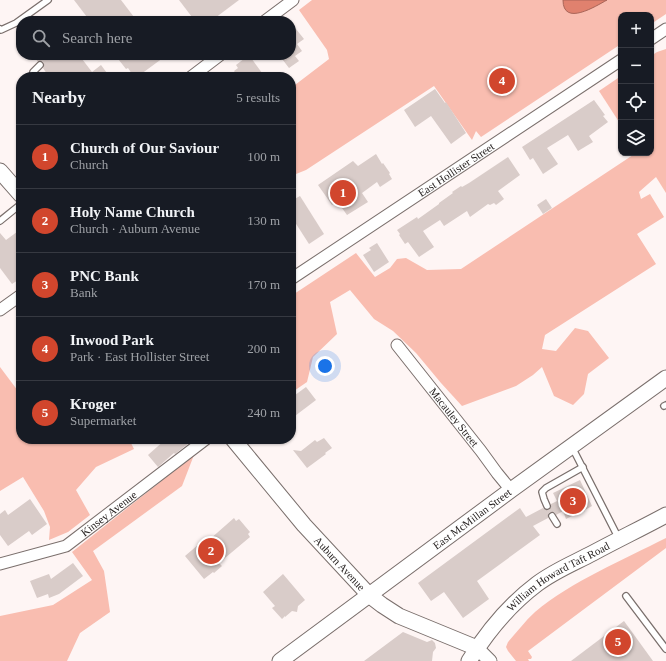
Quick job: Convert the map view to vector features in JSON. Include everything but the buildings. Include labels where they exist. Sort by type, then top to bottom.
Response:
[{"type":"main road","points":[[0,171],[16,189]]},
{"type":"main road","name":"East McMillan Street","points":[[280,661],[511,490],[666,378]]},
{"type":"main road","name":"Auburn Avenue","points":[[237,444],[304,524],[369,595],[399,616],[477,648]]},
{"type":"main road","name":"William Howard Taft Road","points":[[468,661],[499,619],[537,584],[559,570],[666,516]]},
{"type":"street","points":[[272,16],[293,0]]},
{"type":"street","points":[[654,37],[666,29]]},
{"type":"street","points":[[654,42],[666,39]]},
{"type":"street","points":[[197,72],[213,60]]},
{"type":"street","name":"East Hollister Street","points":[[296,276],[618,62]]},
{"type":"street","points":[[0,310],[16,298]]},
{"type":"street","name":"Macauley Street","points":[[397,346],[511,490]]},
{"type":"street","name":"Kinsey Avenue","points":[[0,564],[66,546],[199,444]]},
{"type":"street","points":[[477,648],[490,661]]},
{"type":"lane","points":[[26,16],[48,0]]},
{"type":"lane","points":[[0,29],[1,30],[16,23]]},
{"type":"lane","points":[[33,72],[40,65]]},
{"type":"lane","points":[[0,220],[16,208]]},
{"type":"lane","points":[[572,446],[619,539]]},
{"type":"lane","points":[[547,506],[542,492],[546,488],[582,467]]},
{"type":"lane","points":[[552,516],[557,524]]},
{"type":"lane","points":[[626,596],[666,649]]},
{"type":"shaded area","points":[[312,0],[666,0],[666,14],[654,22],[654,12],[618,12],[618,46],[481,137],[476,131],[472,140],[434,86],[306,170],[296,174],[296,84],[329,59],[327,50],[299,10]]},
{"type":"shaded area","points":[[563,0],[607,0],[588,10],[574,13],[568,12],[564,8]]},
{"type":"shaded area","points":[[666,49],[666,193],[656,177],[639,192],[641,199],[650,194],[664,217],[637,234],[656,264],[545,335],[542,349],[556,351],[575,328],[588,331],[609,358],[588,374],[584,394],[573,405],[554,396],[542,367],[516,386],[462,406],[416,353],[393,331],[374,319],[350,290],[330,302],[337,334],[313,357],[307,382],[296,390],[296,293],[356,253],[375,277],[390,268],[397,259],[406,258],[427,270],[461,269],[631,156],[654,156],[654,54]]},
{"type":"shaded area","points":[[618,78],[618,120],[599,91]]},
{"type":"shaded area","points":[[0,367],[16,388],[16,444],[132,444],[134,449],[96,467],[76,490],[90,515],[68,532],[49,540],[50,527],[44,511],[23,477],[0,491]]},
{"type":"shaded area","points":[[194,455],[182,486],[93,551],[104,571],[110,612],[80,633],[67,661],[0,661],[0,616],[53,605],[92,580],[72,552]]},
{"type":"shaded area","points":[[666,538],[666,548],[528,651],[532,657],[531,659],[528,659],[529,661],[516,661],[508,651],[506,647],[508,642],[531,615],[549,601],[581,581]]},
{"type":"place","name":"Inwood Park","points":[[502,81]]},
{"type":"place","name":"Church of Our Saviour","points":[[343,193]]},
{"type":"place","name":"PNC Bank","points":[[573,501]]},
{"type":"place","name":"Holy Name Church","points":[[211,551]]},
{"type":"place","name":"Kroger","points":[[618,642]]}]
